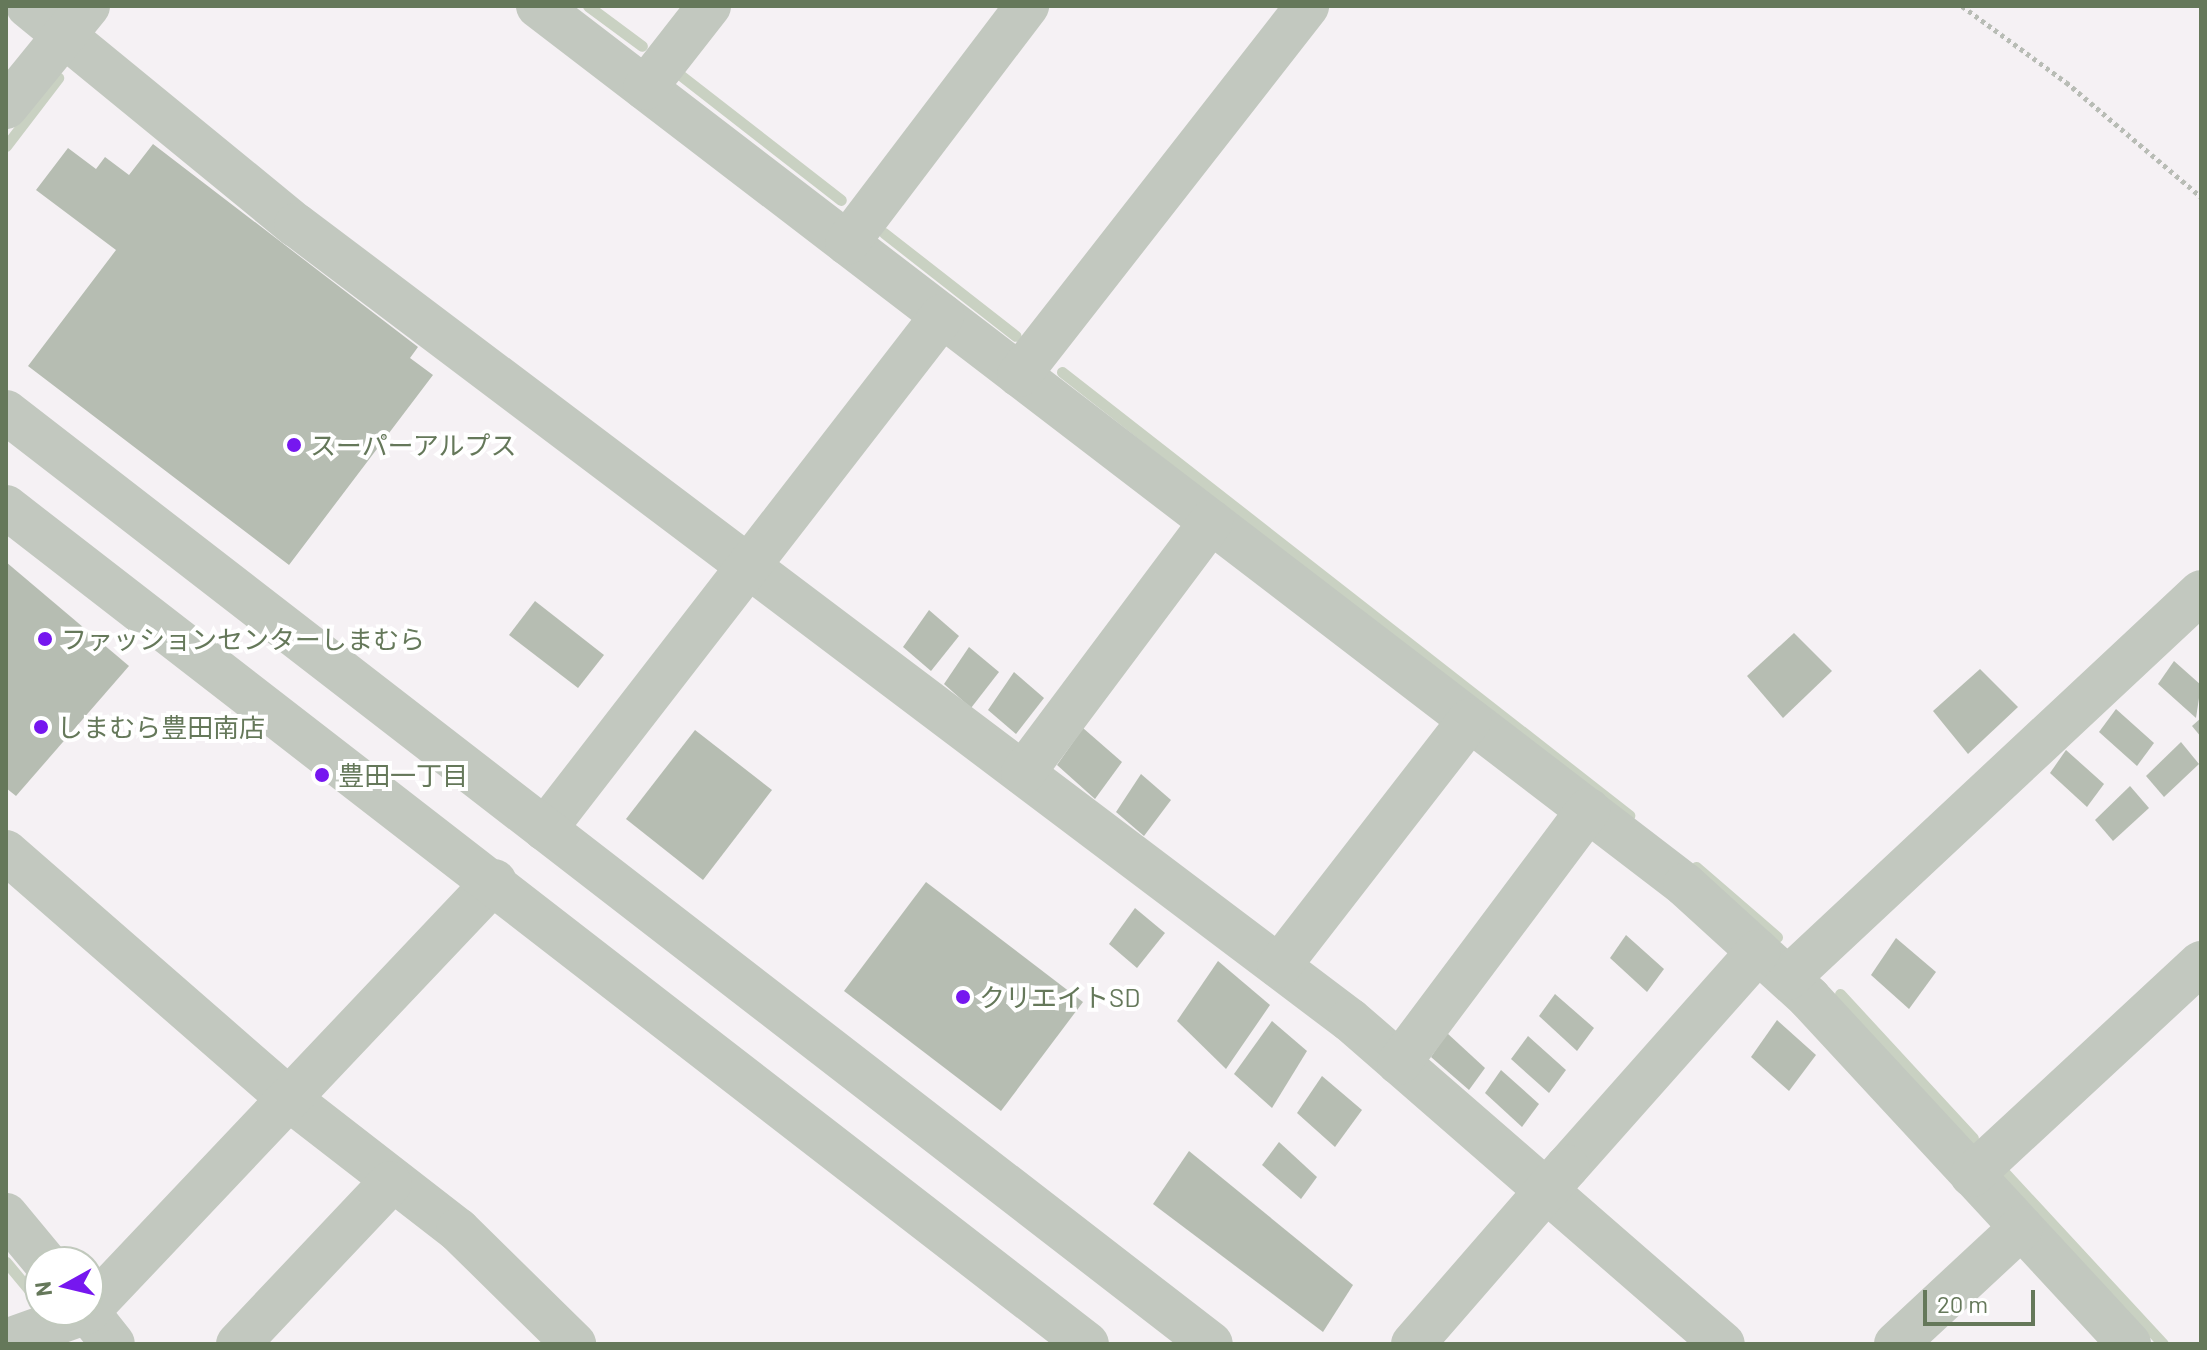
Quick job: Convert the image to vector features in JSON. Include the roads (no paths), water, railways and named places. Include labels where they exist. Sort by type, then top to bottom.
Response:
[{"type":"street","points":[[28,6],[76,22],[296,225],[1279,966],[1399,1063],[1557,1179],[1723,1344]]},
{"type":"street","points":[[538,6],[1588,810],[1773,965],[2129,1344]]},
{"type":"street","points":[[645,88],[709,6]]},
{"type":"street","points":[[847,243],[1027,6]]},
{"type":"street","points":[[1019,375],[1307,6]]},
{"type":"street","points":[[6,107],[76,22]]},
{"type":"street","points":[[545,829],[942,316]]},
{"type":"street","points":[[6,412],[1211,1344]]},
{"type":"street","points":[[6,507],[495,881],[1087,1344]]},
{"type":"street","points":[[1023,773],[1211,522]]},
{"type":"street","points":[[1413,1344],[1557,1179],[1773,965],[2201,592]]},
{"type":"street","points":[[1279,966],[1470,720]]},
{"type":"street","points":[[1399,1063],[1588,810]]},
{"type":"street","points":[[15,877],[390,1183],[458,1230],[574,1344]]},
{"type":"street","points":[[104,1312],[289,1099],[495,881]]},
{"type":"street","points":[[1972,1175],[2195,980]]},
{"type":"street","points":[[238,1344],[390,1183]]},
{"type":"street","points":[[6,1215],[32,1246]]},
{"type":"street","points":[[1896,1344],[2021,1228]]},
{"type":"street","points":[[6,1341],[76,1326]]},
{"type":"waterway","points":[[588,6],[642,46]]},
{"type":"waterway","points":[[679,74],[841,200]]},
{"type":"waterway","points":[[6,146],[58,78]]},
{"type":"waterway","points":[[884,233],[1016,336]]},
{"type":"waterway","points":[[1062,372],[1629,815]]},
{"type":"waterway","points":[[1696,867],[1777,937]]},
{"type":"waterway","points":[[1840,994],[1973,1138]]},
{"type":"waterway","points":[[2004,1172],[2163,1344]]},
{"type":"waterway","points":[[6,1262],[24,1284]]},
{"type":"place","name":"スーパーアルプス","points":[[294,445]]},
{"type":"place","name":"ファッションセンターしまむら","points":[[45,639]]},
{"type":"place","name":"しまむら豊田南店","points":[[41,727]]},
{"type":"place","name":"豊田一丁目","points":[[322,775]]},
{"type":"place","name":"クリエイトSD","points":[[963,997]]}]
